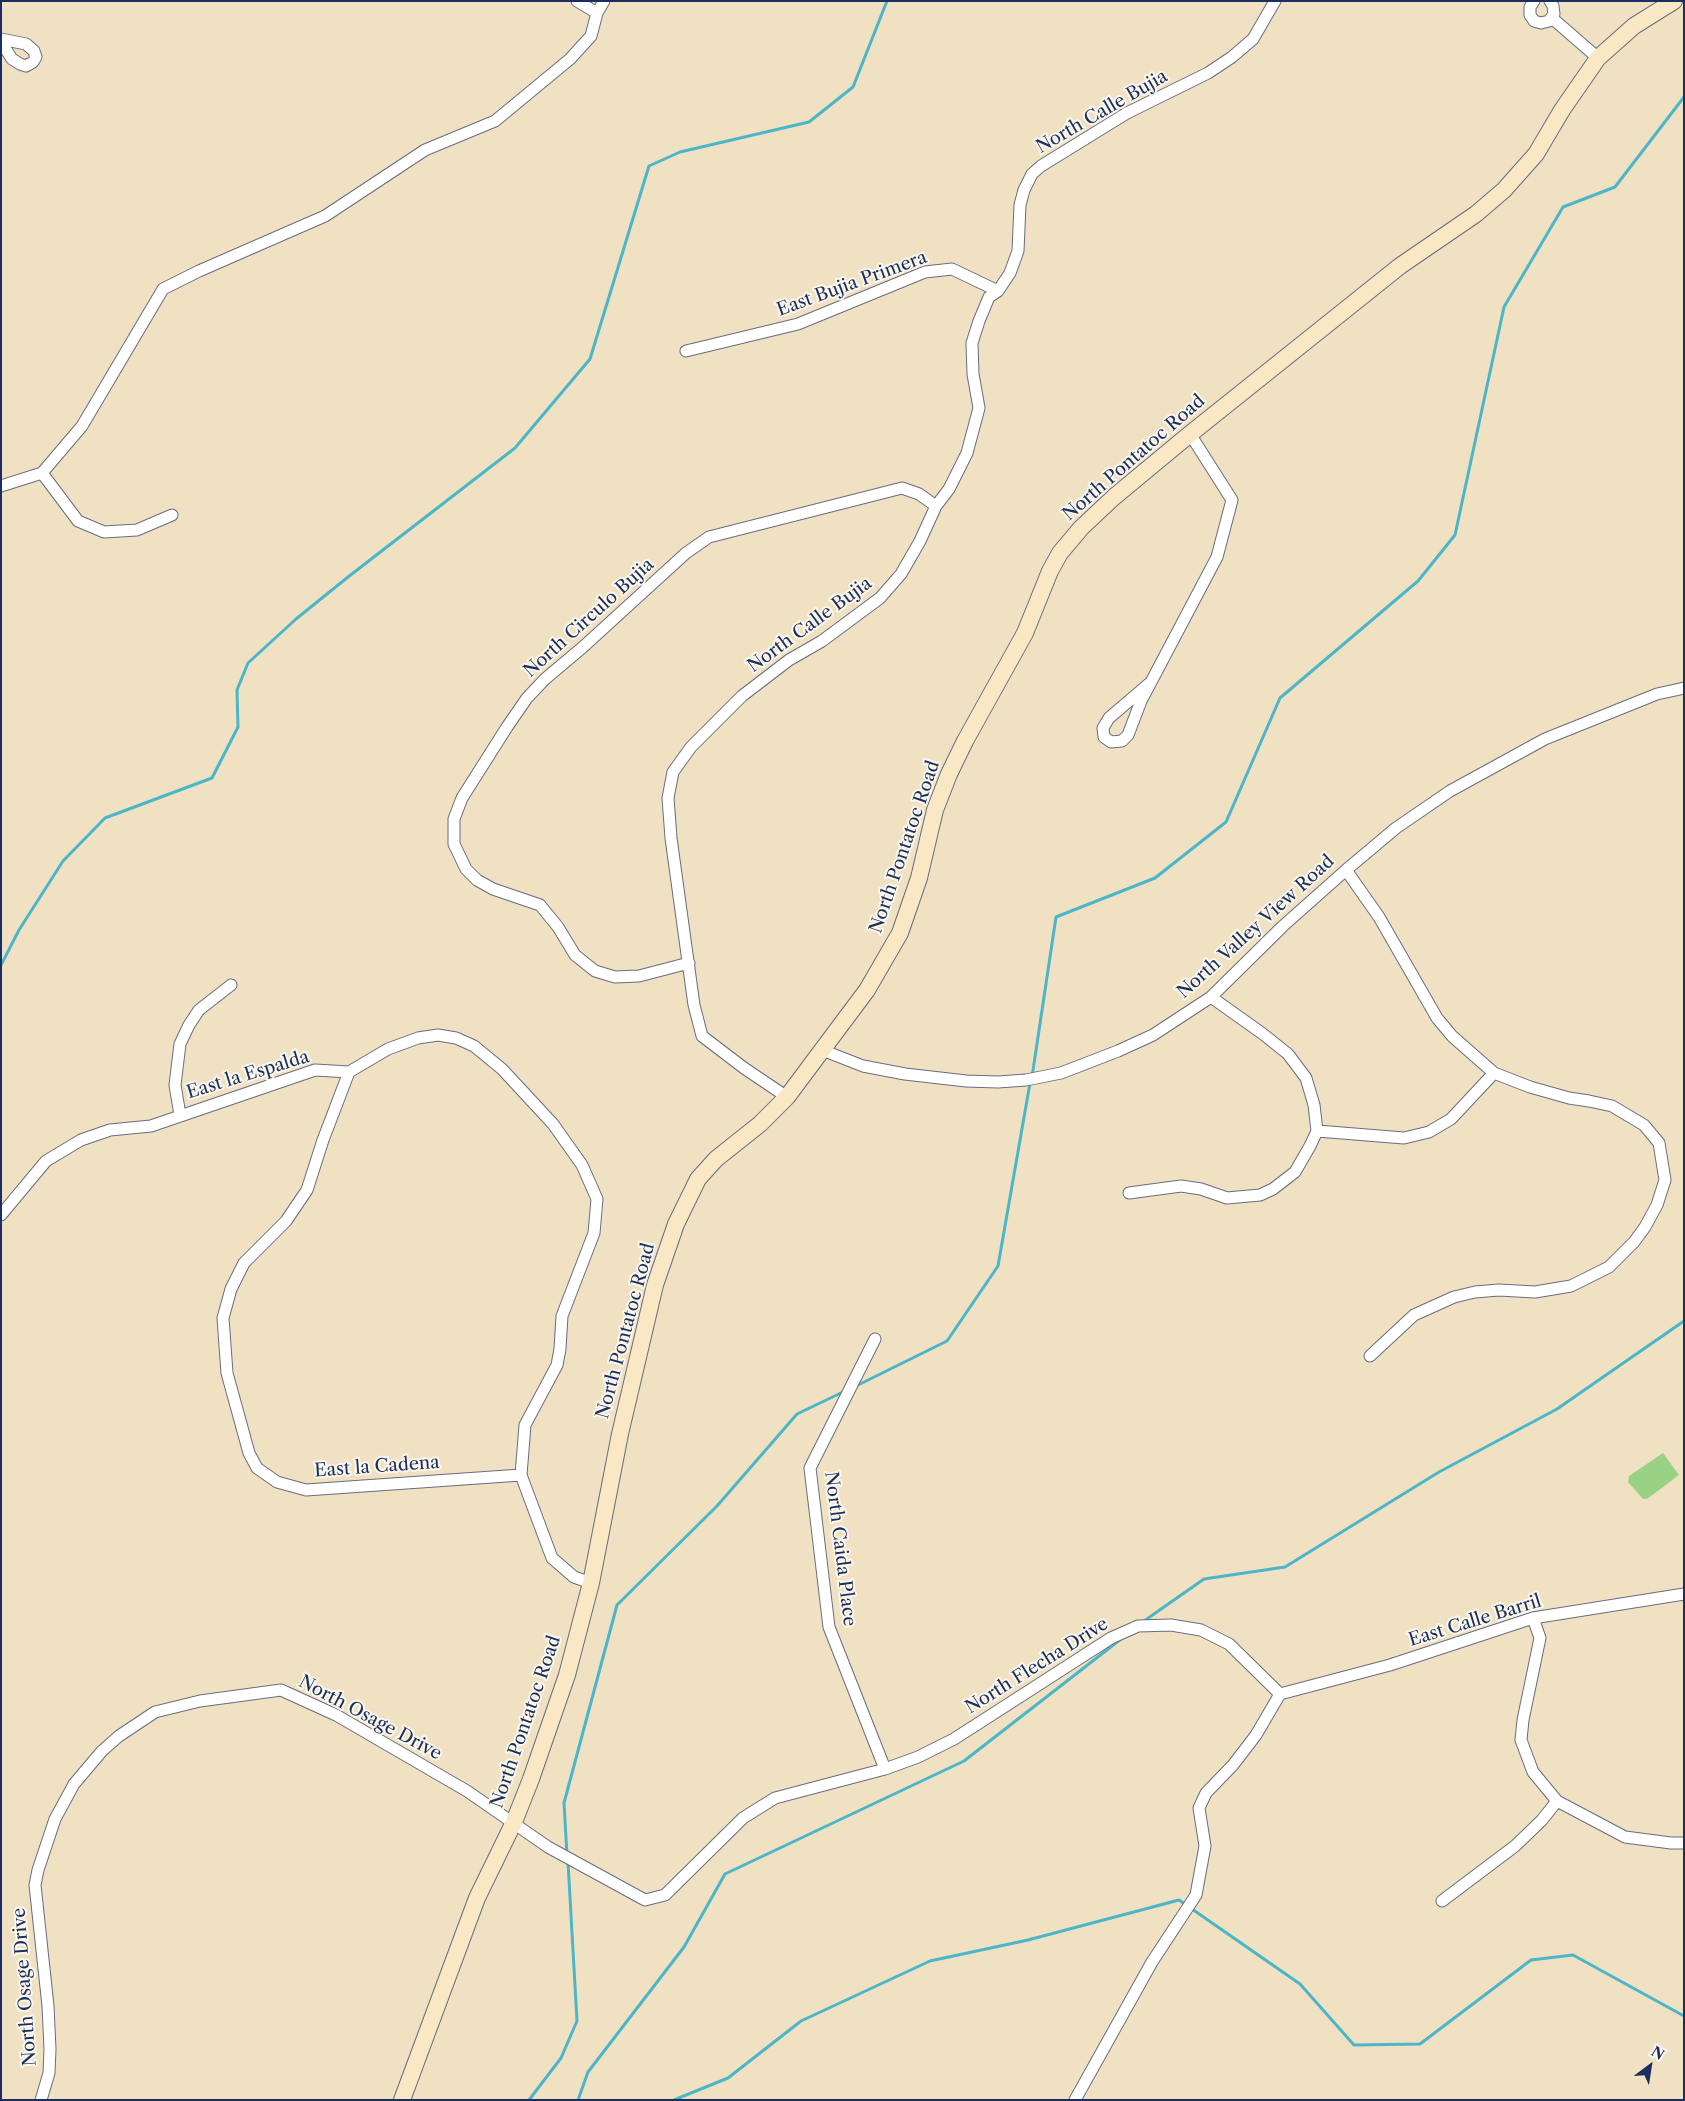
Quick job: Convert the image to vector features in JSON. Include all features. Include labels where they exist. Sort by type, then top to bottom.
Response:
[{"type":"street","points":[[576,1],[598,12]]},
{"type":"street","points":[[1,486],[42,473],[82,426],[163,289],[199,270],[325,216],[425,150],[495,121],[570,59],[591,36],[598,12],[604,1]]},
{"type":"street","name":"North Calle Bujia","points":[[787,1097],[744,1068],[702,1036],[694,1005],[671,838],[668,798],[673,772],[691,747],[742,696],[789,660],[822,641],[880,598],[901,574],[920,542],[936,506],[960,466],[972,438],[979,408],[973,374],[972,343],[989,298],[998,291],[1010,273],[1018,252],[1020,206],[1024,190],[1032,174],[1041,166],[1127,113],[1208,73],[1232,56],[1254,38],[1275,1]]},
{"type":"street","points":[[1534,1],[1529,11],[1533,19],[1541,23],[1552,18]]},
{"type":"street","points":[[1550,1],[1554,10],[1552,18]]},
{"type":"street","name":"North Pontatoc Road","points":[[402,2100],[477,1898],[514,1822],[531,1779],[566,1675],[591,1583],[626,1406],[655,1285],[676,1224],[705,1170],[760,1124],[787,1097],[867,990],[900,933],[918,880],[935,810],[949,774],[965,741],[1025,633],[1050,571],[1060,552],[1081,528],[1190,434],[1400,266],[1476,214],[1504,190],[1536,154],[1562,110],[1598,58],[1634,26],[1674,1]]},
{"type":"street","points":[[1552,18],[1598,58]]},
{"type":"street","name":"East Bujia Primera","points":[[686,351],[798,324],[924,272],[952,269],[998,291]]},
{"type":"street","points":[[1150,684],[1109,718],[1103,728],[1104,737],[1111,742],[1122,741],[1128,735],[1150,684],[1217,557],[1232,500],[1190,434]]},
{"type":"street","points":[[42,473],[78,521],[104,532],[137,530],[172,515]]},
{"type":"street","name":"North Circulo Bujia","points":[[689,964],[639,976],[615,977],[595,971],[575,955],[558,927],[540,905],[493,888],[477,880],[466,869],[454,844],[454,819],[462,798],[507,726],[527,698],[545,679],[686,553],[709,537],[902,488],[919,494],[936,506]]},
{"type":"street","name":"North Valley View Road","points":[[822,1050],[863,1066],[905,1074],[966,1081],[998,1082],[1026,1080],[1061,1073],[1118,1051],[1153,1035],[1211,997],[1283,926],[1346,870],[1396,828],[1450,791],[1545,738],[1657,694],[1684,688]]},
{"type":"street","points":[[1346,870],[1379,917],[1437,1018],[1452,1036],[1494,1073],[1530,1087],[1569,1098],[1612,1106],[1644,1125],[1659,1144],[1665,1180],[1657,1205],[1645,1227],[1634,1242],[1610,1267],[1571,1286],[1535,1292],[1498,1290],[1475,1292],[1454,1297],[1414,1315],[1370,1356]]},
{"type":"street","points":[[180,1115],[175,1085],[180,1044],[188,1025],[199,1010],[231,985]]},
{"type":"street","points":[[1129,1193],[1181,1186],[1201,1189],[1227,1198],[1260,1195],[1273,1189],[1295,1172],[1317,1131],[1314,1106],[1306,1078],[1288,1054],[1211,997]]},
{"type":"street","points":[[349,1072],[388,1048],[418,1038],[438,1036],[456,1038],[474,1046],[502,1069],[552,1124],[582,1165],[597,1199],[594,1233],[562,1316],[557,1365],[525,1425],[521,1474],[552,1558],[574,1577],[591,1583]]},
{"type":"street","name":"East la Espalda","points":[[1,1215],[46,1161],[81,1140],[110,1130],[151,1126],[314,1070],[349,1072]]},
{"type":"street","name":"East la Cadena","points":[[349,1072],[323,1140],[307,1190],[286,1220],[244,1263],[231,1289],[223,1318],[227,1373],[249,1453],[257,1468],[277,1482],[306,1490],[521,1474]]},
{"type":"street","points":[[1317,1131],[1404,1138],[1430,1132],[1451,1119],[1494,1073]]},
{"type":"street","name":"North Caida Place","points":[[875,1339],[810,1468],[829,1627],[884,1769]]},
{"type":"street","name":"East Calle Barril","points":[[1280,1694],[1390,1665],[1533,1618],[1684,1594]]},
{"type":"street","points":[[1533,1618],[1540,1638],[1523,1720],[1522,1740],[1533,1772],[1556,1801],[1625,1837],[1684,1843]]},
{"type":"street","name":"North Flecha Drive","points":[[514,1822],[548,1847],[645,1900],[665,1895],[743,1818],[775,1798],[884,1769],[918,1757],[954,1739],[1111,1638],[1138,1626],[1172,1625],[1201,1630],[1229,1644],[1280,1694]]},
{"type":"street","name":"North Osage Drive","points":[[41,2100],[49,2073],[50,2049],[48,2006],[35,1885],[38,1870],[55,1819],[74,1784],[102,1750],[118,1736],[155,1712],[200,1701],[281,1690],[336,1715],[467,1791],[514,1822]]},
{"type":"street","points":[[1075,2100],[1152,1962],[1196,1895],[1205,1846],[1199,1808],[1206,1793],[1233,1765],[1280,1694]]},
{"type":"street","points":[[1442,1901],[1515,1846],[1542,1820],[1556,1801]]},
{"type":"green space","points":[[1663,1453],[1679,1475],[1647,1499],[1643,1499],[1628,1482],[1629,1476]]},
{"type":"waterway","points":[[1,965],[19,930],[63,861],[105,818],[212,778],[238,727],[237,690],[248,663],[296,619],[348,577],[515,448],[590,359],[649,166],[680,152],[809,122],[853,87],[887,1]]},
{"type":"waterway","points":[[1032,1077],[1056,917],[1155,878],[1226,822],[1280,698],[1418,581],[1455,535],[1504,307],[1563,207],[1615,187],[1684,97]]},
{"type":"waterway","points":[[856,1386],[947,1341],[998,1266],[1030,1083]]},
{"type":"waterway","points":[[1144,1621],[1204,1579],[1285,1567],[1439,1472],[1557,1409],[1684,1321]]},
{"type":"waterway","points":[[567,1855],[564,1803],[617,1605],[717,1506],[797,1414],[843,1392]]},
{"type":"waterway","points":[[578,2100],[588,2072],[684,1947],[725,1874],[964,1761],[1121,1639]]},
{"type":"waterway","points":[[529,2100],[561,2058],[577,2021],[568,1862]]},
{"type":"waterway","points":[[674,2100],[728,2078],[801,2021],[930,1961],[1028,1940],[1179,1900],[1300,1984],[1354,2045],[1420,2044],[1531,1960],[1573,1955],[1684,2016]]}]
